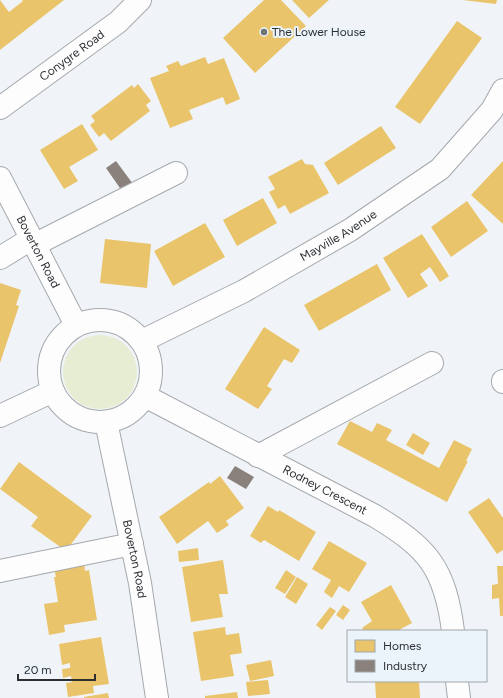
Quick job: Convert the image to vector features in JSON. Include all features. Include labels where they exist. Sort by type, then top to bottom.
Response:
[{"type":"street","name":"Conygre Road","points":[[0,108],[118,22],[140,0]]},
{"type":"street","name":"Mayville Avenue","points":[[142,341],[244,291],[350,230],[440,169],[498,113],[503,90]]},
{"type":"street","points":[[0,258],[176,173]]},
{"type":"street","name":"Boverton Road","points":[[0,178],[76,325]]},
{"type":"street","points":[[90,320],[105,320],[119,323],[132,330],[142,341],[149,354],[152,368],[150,383],[145,396],[130,412],[121,418],[106,422],[89,421],[74,415],[62,404],[53,391],[49,376],[52,354],[64,334],[76,325],[90,320]]},
{"type":"street","points":[[258,456],[432,363]]},
{"type":"street","points":[[0,416],[53,391]]},
{"type":"street","name":"Rodney Crescent","points":[[145,396],[375,516],[399,531],[427,555],[440,579],[448,602],[453,630]]},
{"type":"street","name":"Boverton Road","points":[[106,422],[140,583],[157,698]]},
{"type":"street","points":[[0,571],[132,544]]},
{"type":"street","points":[[457,682],[459,698]]},
{"type":"green space","points":[[100,335],[114,338],[126,346],[134,358],[137,372],[134,386],[126,398],[114,406],[100,409],[86,406],[74,398],[66,386],[63,372],[66,358],[74,346],[86,338]]},
{"type":"building: Homes","points":[[0,0],[9,12],[23,1],[22,0],[64,0],[0,50]]},
{"type":"building: Homes","points":[[264,0],[281,0],[306,26],[255,73],[223,38]]},
{"type":"building: Homes","points":[[292,0],[329,0],[309,18]]},
{"type":"building: Homes","points":[[463,0],[497,0],[496,4]]},
{"type":"building: Homes","points":[[457,21],[482,38],[420,124],[395,107]]},
{"type":"building: Homes","points":[[205,57],[208,64],[224,58],[240,99],[226,105],[223,97],[189,110],[193,119],[170,128],[150,78],[169,71],[166,66],[178,61],[181,66]]},
{"type":"building: Homes","points":[[138,84],[151,101],[146,105],[150,111],[111,141],[104,133],[99,137],[90,125],[95,121],[91,116],[132,85],[134,88]]},
{"type":"building: Homes","points":[[82,124],[98,150],[69,167],[78,181],[64,189],[40,150]]},
{"type":"building: Homes","points":[[381,126],[396,148],[338,185],[324,163]]},
{"type":"building: Homes","points":[[302,159],[305,164],[313,165],[329,193],[290,214],[285,205],[278,209],[269,192],[275,189],[268,177]]},
{"type":"building: Homes","points":[[503,161],[503,224],[471,195]]},
{"type":"building: Homes","points":[[263,198],[277,223],[237,246],[223,220]]},
{"type":"building: Homes","points":[[467,201],[488,231],[451,257],[431,227]]},
{"type":"building: Homes","points":[[205,223],[225,257],[173,286],[154,251]]},
{"type":"building: Homes","points":[[422,234],[449,276],[440,282],[430,267],[420,274],[428,286],[408,298],[383,258]]},
{"type":"building: Homes","points":[[105,239],[151,244],[147,288],[100,283]]},
{"type":"building: Homes","points":[[377,264],[391,290],[319,331],[304,305]]},
{"type":"building: Homes","points":[[0,283],[21,290],[16,305],[19,306],[0,363]]},
{"type":"building: Homes","points":[[264,327],[300,350],[292,363],[284,359],[267,386],[272,389],[258,409],[225,389]]},
{"type":"building: Homes","points":[[350,421],[372,432],[377,423],[392,430],[386,440],[439,468],[454,440],[472,449],[466,461],[468,461],[447,502],[337,444]]},
{"type":"building: Homes","points":[[413,433],[430,443],[423,455],[406,445]]},
{"type":"building: Homes","points":[[19,462],[92,516],[66,551],[31,526],[38,517],[0,489]]},
{"type":"building: Homes","points":[[220,476],[244,508],[226,521],[229,525],[217,533],[208,521],[177,544],[159,517]]},
{"type":"building: Homes","points":[[489,498],[503,518],[503,550],[497,554],[468,512]]},
{"type":"building: Homes","points":[[268,506],[278,512],[279,510],[316,532],[299,561],[264,540],[261,543],[250,536]]},
{"type":"building: Homes","points":[[329,541],[367,563],[349,592],[339,586],[332,598],[324,592],[331,580],[312,569]]},
{"type":"building: Homes","points":[[198,548],[199,560],[179,562],[178,551]]},
{"type":"building: Homes","points":[[223,560],[228,594],[219,594],[223,617],[191,622],[182,567]]},
{"type":"building: Homes","points":[[84,562],[85,571],[89,570],[97,620],[64,625],[65,632],[49,635],[44,604],[58,602],[54,568]]},
{"type":"building: Homes","points":[[497,566],[503,566],[503,616],[500,616],[499,598],[492,599],[492,585],[498,584]]},
{"type":"building: Homes","points":[[286,570],[296,577],[285,594],[275,588]]},
{"type":"building: Homes","points":[[297,577],[308,584],[296,604],[285,597]]},
{"type":"building: Homes","points":[[391,585],[412,623],[399,630],[362,630],[372,621],[361,602]]},
{"type":"building: Homes","points":[[343,605],[350,610],[343,620],[336,615]]},
{"type":"building: Homes","points":[[330,607],[336,611],[322,630],[316,625]]},
{"type":"building: Homes","points":[[225,627],[226,635],[239,633],[242,653],[230,655],[234,676],[201,681],[193,632]]},
{"type":"building: Homes","points":[[101,637],[109,684],[93,686],[94,693],[68,697],[66,683],[72,682],[71,676],[63,678],[62,669],[70,668],[70,663],[62,665],[59,644]]},
{"type":"building: Homes","points":[[271,660],[274,676],[250,681],[246,665]]},
{"type":"building: Homes","points":[[268,680],[270,694],[248,696],[246,682]]},
{"type":"building: Homes","points":[[375,682],[419,682],[420,698],[376,698]]},
{"type":"building: Homes","points":[[237,692],[238,698],[205,698],[205,696]]},
{"type":"building: Homes","points":[[108,693],[109,698],[84,698],[84,697]]},
{"type":"building: Industry","points":[[116,161],[133,184],[122,191],[106,168]]},
{"type":"building: Industry","points":[[235,466],[254,477],[246,489],[227,478]]},
{"type":"place","name":"The Lower House","points":[[264,32]]}]
